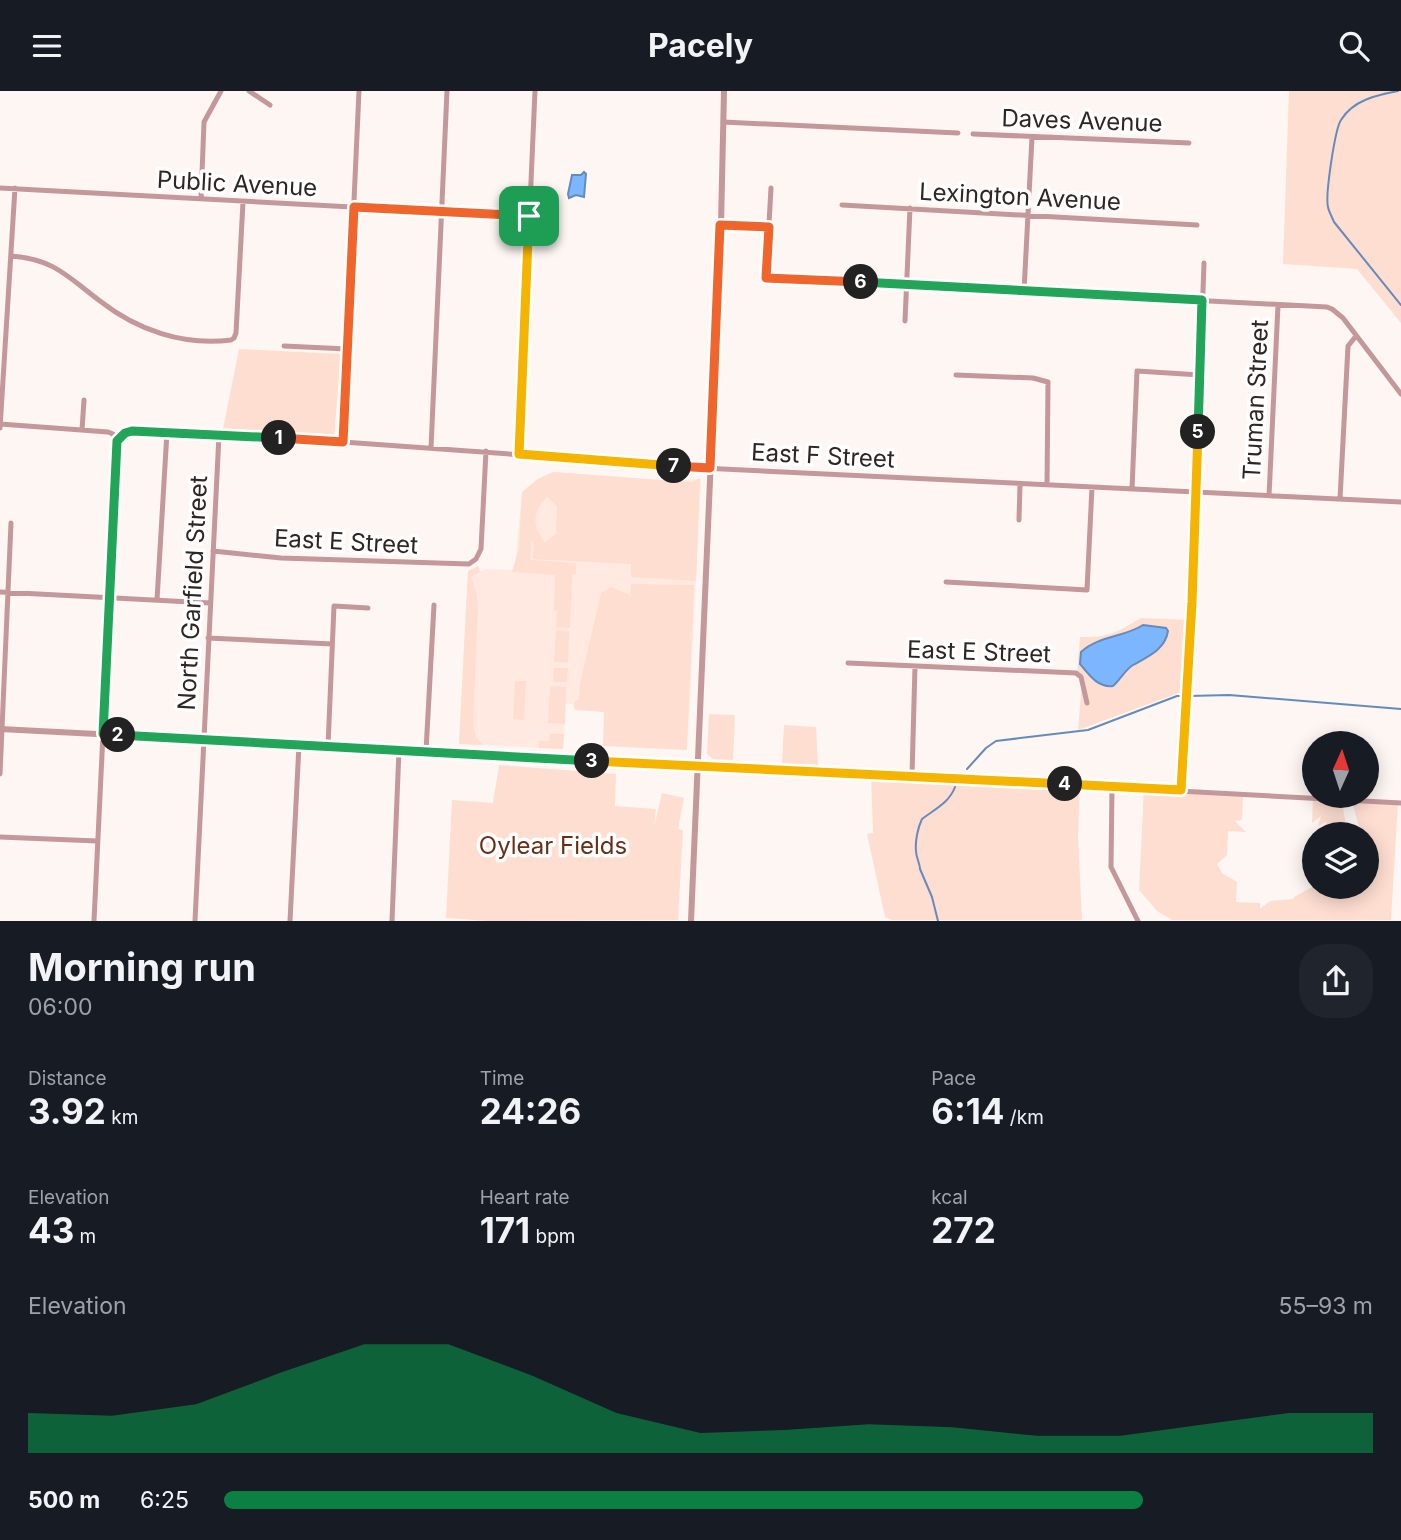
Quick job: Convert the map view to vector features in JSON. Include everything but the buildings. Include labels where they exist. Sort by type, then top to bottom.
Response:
[{"type":"street","points":[[201,199],[204,122],[221,91]]},
{"type":"street","points":[[249,91],[270,105]]},
{"type":"street","points":[[343,442],[359,91]]},
{"type":"street","points":[[432,448],[447,91]]},
{"type":"street","points":[[519,454],[535,91]]},
{"type":"street","points":[[691,921],[724,91]]},
{"type":"street","points":[[723,122],[958,133]]},
{"type":"street","name":"Daves Avenue","points":[[973,134],[1189,143]]},
{"type":"street","points":[[1024,291],[1032,137]]},
{"type":"street","name":"Public Avenue","points":[[0,188],[556,218]]},
{"type":"street","points":[[15,188],[1,425],[108,432],[113,434],[117,441],[94,921]]},
{"type":"street","points":[[771,188],[766,278],[1327,307],[1336,311],[1401,394]]},
{"type":"street","points":[[11,256],[33,258],[54,265],[101,302],[135,324],[172,337],[202,342],[230,340],[236,333],[243,202]]},
{"type":"street","name":"Lexington Avenue","points":[[842,205],[1197,225]]},
{"type":"street","points":[[905,321],[910,208]]},
{"type":"street","points":[[720,225],[769,227]]},
{"type":"street","points":[[1181,790],[1187,702],[1204,263]]},
{"type":"street","name":"Truman Street","points":[[1269,496],[1278,305]]},
{"type":"street","points":[[1340,499],[1348,346],[1356,336]]},
{"type":"street","points":[[284,346],[347,349]]},
{"type":"street","points":[[1132,489],[1137,372],[1200,375]]},
{"type":"street","points":[[956,375],[1045,379],[1049,385],[1047,485]]},
{"type":"street","points":[[82,430],[84,400]]},
{"type":"street","name":"East F Street","points":[[117,441],[125,433],[132,431],[167,432],[486,451],[710,468],[1401,502]]},
{"type":"street","points":[[158,600],[167,432]]},
{"type":"street","name":"North Garfield Street","points":[[195,921],[219,435]]},
{"type":"street","name":"East E Street","points":[[213,551],[281,558],[469,564],[476,559],[481,549],[486,451]]},
{"type":"street","points":[[1019,520],[1020,484]]},
{"type":"street","points":[[946,582],[1087,590],[1092,487]]},
{"type":"street","points":[[0,774],[11,523]]},
{"type":"street","points":[[0,592],[210,603]]},
{"type":"street","points":[[426,751],[434,605]]},
{"type":"street","points":[[328,747],[334,606],[368,608]]},
{"type":"street","points":[[208,638],[332,644]]},
{"type":"street","name":"East E Street","points":[[848,663],[1076,673],[1081,677],[1087,703]]},
{"type":"street","points":[[912,776],[915,666]]},
{"type":"street","points":[[1,729],[1401,803]]},
{"type":"street","points":[[290,921],[299,745]]},
{"type":"street","points":[[392,921],[399,750]]},
{"type":"street","points":[[1112,787],[1111,867],[1138,921]]},
{"type":"street","points":[[0,837],[97,841]]},
{"type":"shaded area","points":[[553,472],[673,481],[701,479],[689,716],[574,708],[573,704],[566,704],[563,749],[459,744],[468,571],[478,566],[481,571],[512,570],[515,567],[522,492],[538,479]]},
{"type":"green space","points":[[1289,91],[1401,91],[1401,323],[1357,269],[1283,264]]},
{"type":"green space","points":[[239,349],[341,354],[334,437],[223,429]]},
{"type":"green space","points":[[553,472],[692,482],[700,478],[696,581],[631,577],[631,564],[533,559],[534,544],[531,541],[530,560],[576,563],[576,574],[572,575],[570,628],[556,627],[555,575],[512,572],[519,548],[522,492],[538,479]],"holes":[[[547,497],[557,506],[556,534],[545,542],[537,530],[537,513]]]},
{"type":"green space","points":[[478,566],[480,572],[471,577],[478,608],[473,724],[476,737],[483,745],[459,744],[468,571]]},
{"type":"green space","points":[[631,584],[694,585],[687,750],[603,746],[604,712],[574,708],[574,702],[579,699],[601,593],[611,587],[630,595]]},
{"type":"green space","points":[[1141,618],[1191,620],[1187,690],[1078,730],[1082,683],[1077,674],[1080,637],[1112,633]]},
{"type":"green space","points":[[556,630],[569,631],[568,663],[554,662]]},
{"type":"green space","points":[[554,668],[568,668],[567,682],[553,682]]},
{"type":"green space","points":[[515,681],[526,681],[524,720],[513,719]]},
{"type":"green space","points":[[550,686],[566,687],[565,724],[548,723]]},
{"type":"green space","points":[[709,714],[735,715],[733,760],[713,759],[707,754]]},
{"type":"green space","points":[[784,725],[816,727],[818,765],[782,763]]},
{"type":"green space","points":[[550,734],[564,734],[563,749],[539,748],[539,741],[549,741]]},
{"type":"green space","name":"Oylear Fields","points":[[499,765],[616,774],[615,806],[656,809],[654,827],[662,793],[684,798],[678,829],[683,830],[678,920],[487,921],[446,918],[452,800],[493,803]]},
{"type":"green space","points":[[871,774],[1080,785],[1078,836],[1082,920],[892,920],[885,917],[867,834],[873,833]]},
{"type":"green space","points":[[1144,788],[1243,795],[1242,820],[1235,821],[1246,832],[1228,831],[1227,855],[1217,864],[1222,873],[1237,882],[1236,902],[1260,903],[1260,909],[1270,901],[1293,899],[1302,893],[1302,899],[1379,899],[1379,822],[1358,822],[1354,809],[1379,809],[1379,802],[1398,803],[1391,920],[1172,920],[1157,911],[1139,890]]},
{"type":"green space","points":[[1313,809],[1343,809],[1345,822],[1319,822],[1321,816],[1312,822]]},
{"type":"water","points":[[584,172],[584,197],[576,195],[569,198],[572,175],[581,175]]},
{"type":"water","points":[[1143,625],[1166,628],[1166,638],[1159,648],[1130,667],[1113,686],[1098,683],[1080,664],[1081,652],[1088,647]]},
{"type":"waterway","points":[[1398,91],[1359,103],[1341,120],[1333,148],[1327,200],[1334,222],[1401,305]]},
{"type":"waterway","points":[[1189,696],[1229,695],[1401,709]]},
{"type":"waterway","points":[[967,769],[996,741],[1088,730],[1177,696],[1184,696]]},
{"type":"waterway","points":[[938,921],[932,897],[920,869],[916,839],[922,819],[945,802],[955,787]]},
{"type":"route","points":[[354,207],[529,216],[519,454],[710,468],[720,225],[769,227],[766,278],[1202,300],[1192,602],[1181,790],[103,734],[117,441],[125,433],[148,431],[343,442],[354,207]]}]
